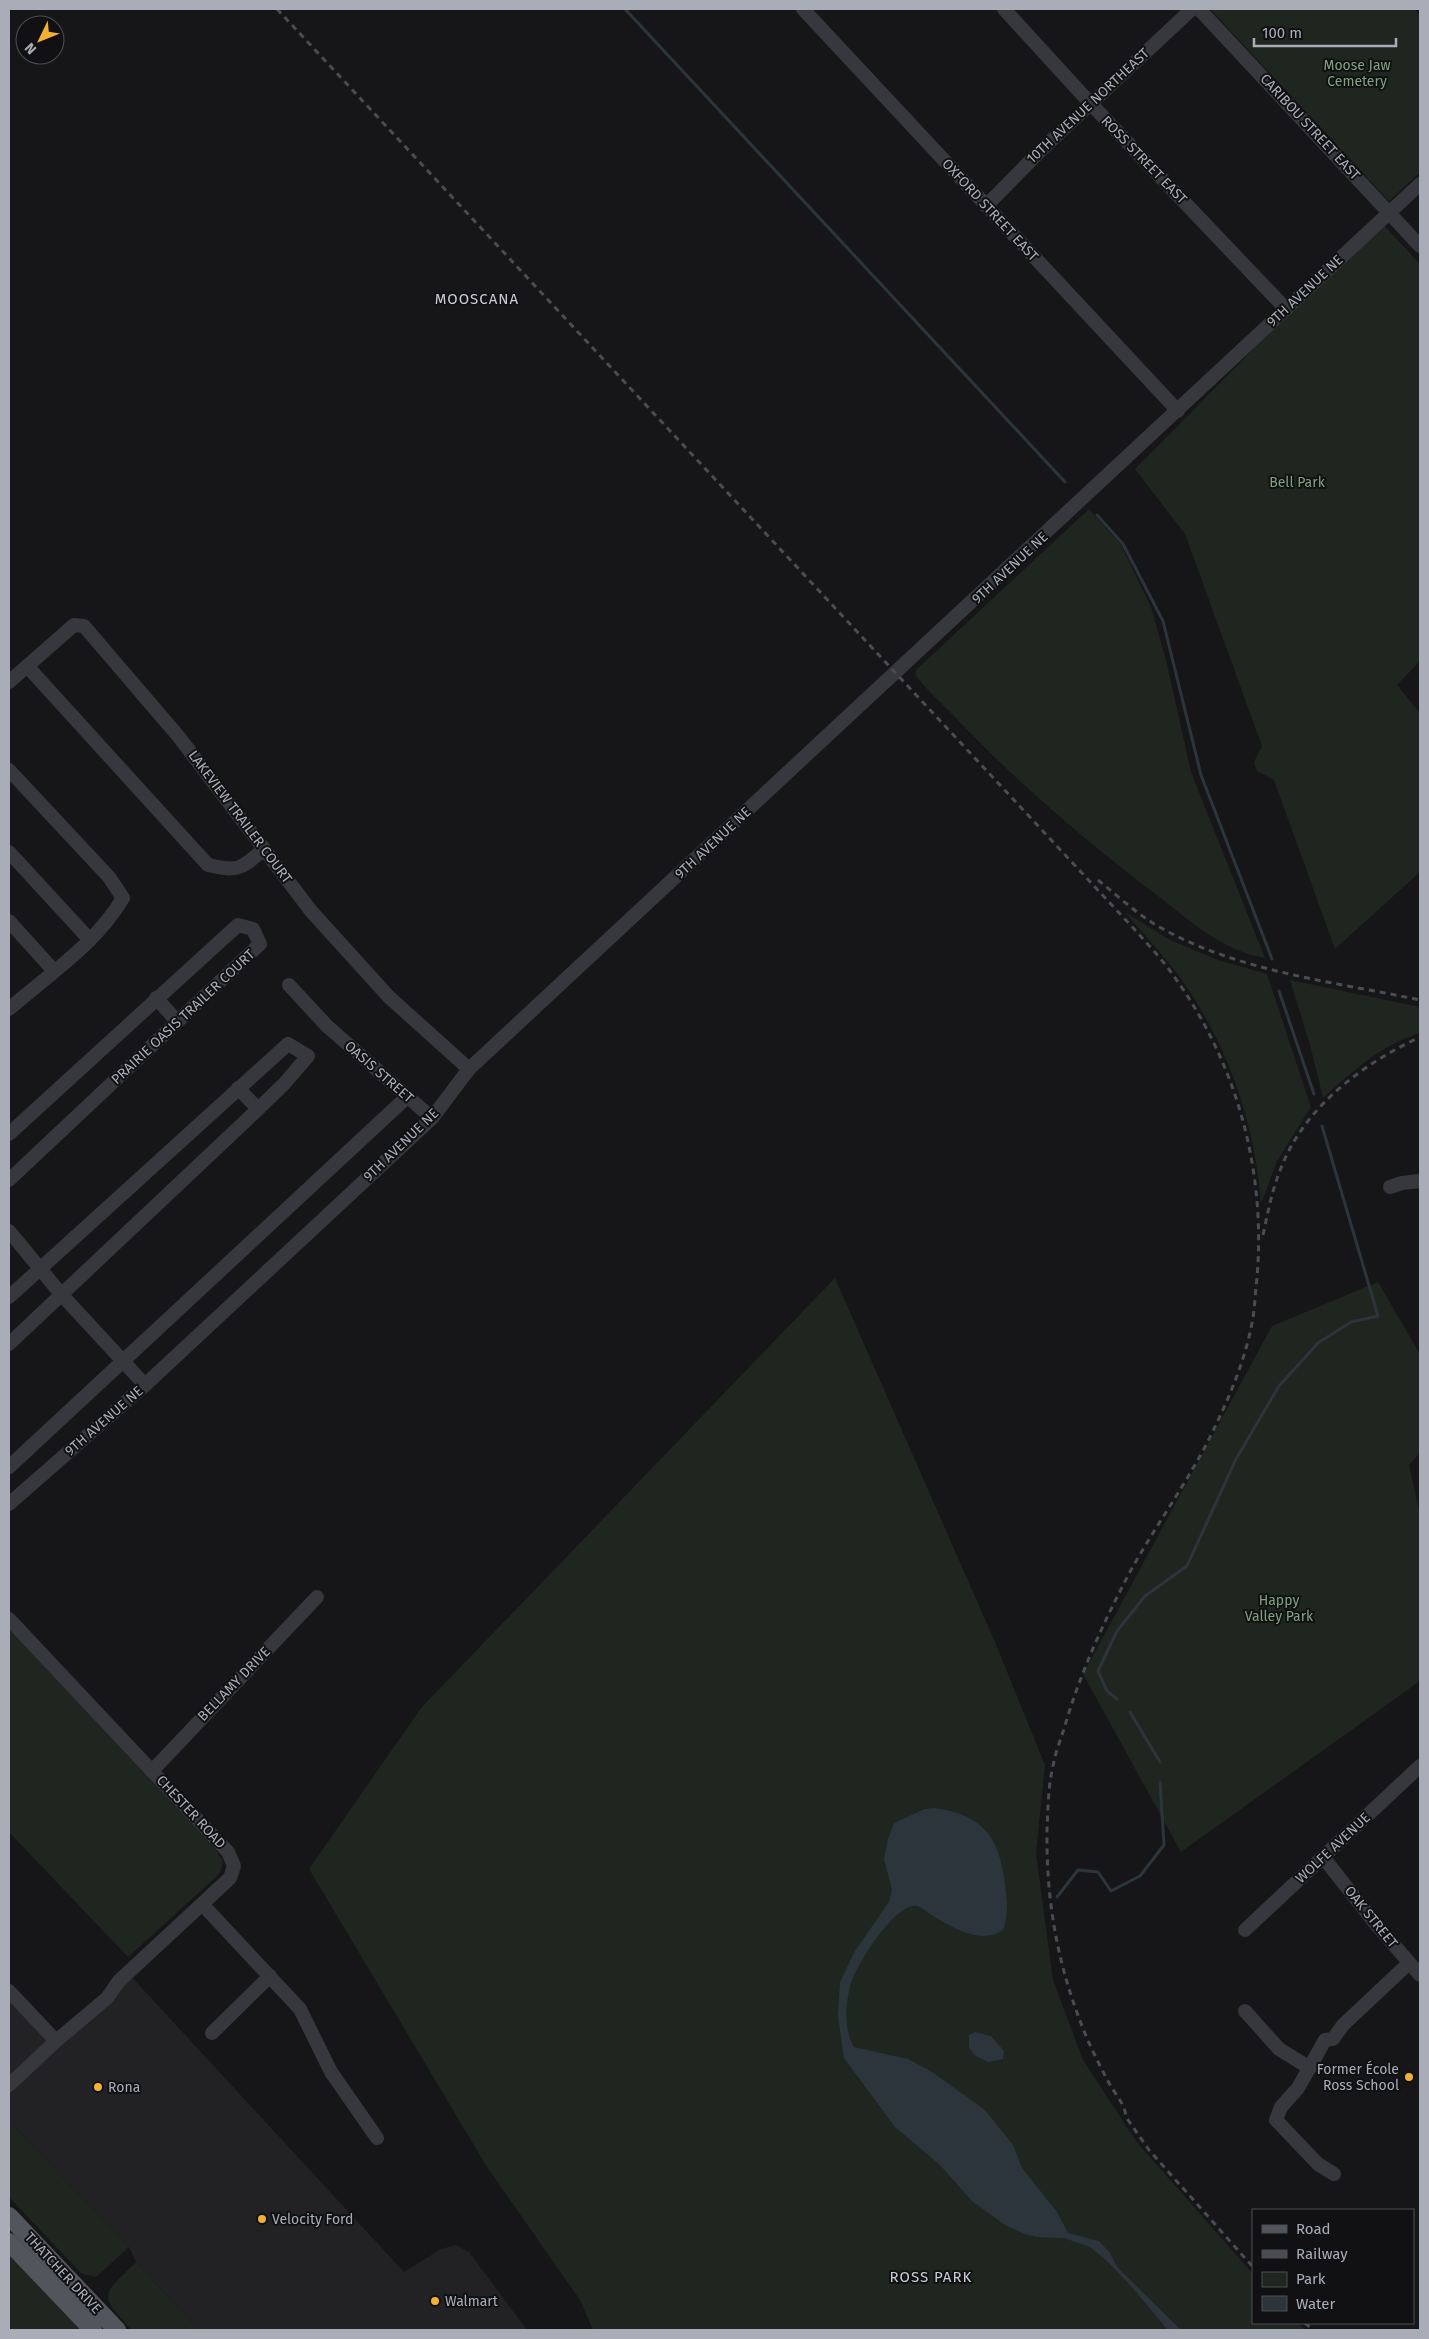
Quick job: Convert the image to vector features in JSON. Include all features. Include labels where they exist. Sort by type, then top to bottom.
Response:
[{"type":"main road","name":"THATCHER DRIVE","points":[[9,2216],[117,2330]]},
{"type":"main road","name":"THATCHER DRIVE","points":[[9,2242],[93,2330]]},
{"type":"street","name":"OXFORD STREET EAST","points":[[803,9],[1178,411]]},
{"type":"street","name":"ROSS STREET EAST","points":[[1004,9],[1090,103],[1286,309]]},
{"type":"street","name":"10TH AVENUE NORTHEAST","points":[[986,206],[1090,103],[1192,9]]},
{"type":"street","name":"CARIBOU STREET EAST","points":[[1200,9],[1420,246]]},
{"type":"street","name":"9TH AVENUE NE","points":[[9,1504],[145,1385],[432,1118],[469,1070],[1420,184]]},
{"type":"street","name":"LAKEVIEW TRAILER COURT","points":[[9,682],[74,625],[84,626],[179,737],[311,911],[389,997],[469,1070]]},
{"type":"street","points":[[27,666],[208,865],[228,870],[244,866],[264,849]]},
{"type":"street","points":[[9,770],[109,877],[123,898],[111,919],[90,940],[54,971],[11,1003]]},
{"type":"street","points":[[9,852],[90,940]]},
{"type":"street","points":[[9,921],[54,971]]},
{"type":"street","name":"PRAIRIE OASIS TRAILER COURT","points":[[9,1134],[238,925],[254,929],[260,944],[9,1180]]},
{"type":"street","name":"OASIS STREET","points":[[289,985],[327,1026],[432,1118]]},
{"type":"street","points":[[156,998],[177,1021]]},
{"type":"street","points":[[9,1297],[288,1044],[308,1056],[284,1084],[9,1344]]},
{"type":"street","points":[[238,1088],[258,1109]]},
{"type":"street","points":[[9,1467],[407,1097]]},
{"type":"street","points":[[1390,1187],[1402,1183],[1420,1181]]},
{"type":"street","points":[[9,1231],[61,1294],[145,1385]]},
{"type":"street","name":"BELLAMY DRIVE","points":[[152,1771],[317,1597]]},
{"type":"street","name":"CHESTER ROAD","points":[[9,1619],[228,1852],[234,1866],[230,1878],[119,1981],[107,1998],[56,2041],[9,2085]]},
{"type":"street","name":"WOLFE AVENUE","points":[[1245,1930],[1420,1766]]},
{"type":"street","name":"OAK STREET","points":[[1323,1857],[1417,1970]]},
{"type":"street","points":[[202,1904],[270,1976],[307,2019],[331,2072],[378,2138]]},
{"type":"street","points":[[1334,2174],[1318,2164],[1276,2120],[1281,2107],[1298,2088],[1324,2040],[1333,2039],[1343,2025],[1417,1970]]},
{"type":"street","points":[[212,2032],[270,1976]]},
{"type":"street","points":[[9,1991],[56,2041]]},
{"type":"street","points":[[1245,2011],[1279,2049],[1310,2068]]},
{"type":"shaded area","points":[[128,1973],[404,2272],[441,2249],[456,2245],[469,2252],[527,2330],[199,2330],[136,2262],[129,2247],[9,2121],[9,1991],[56,2041]]},
{"type":"green space","name":"Moose Jaw Cemetery","points":[[1210,9],[1414,9],[1420,15],[1420,172],[1389,201]]},
{"type":"green space","name":"Bell Park","points":[[1380,221],[1420,264],[1420,661],[1397,685],[1420,713],[1420,872],[1335,949],[1274,780],[1257,771],[1254,762],[1262,746],[1185,534],[1135,469]]},
{"type":"green space","points":[[1089,509],[1121,545],[1151,607],[1167,664],[1191,772],[1265,958],[1250,955],[1208,934],[1104,854],[1002,764],[928,690],[915,674],[916,670]]},
{"type":"green space","points":[[1125,912],[1170,940],[1218,960],[1267,974],[1311,1107],[1277,1161],[1261,1204],[1253,1146],[1246,1117],[1238,1090],[1215,1036],[1202,1011],[1179,976]]},
{"type":"green space","points":[[1290,980],[1420,1007],[1420,1033],[1393,1044],[1368,1060],[1323,1098],[1310,1045]]},
{"type":"green space","points":[[835,1278],[995,1642],[1045,1765],[1036,1853],[1053,1980],[1083,2060],[1136,2141],[1252,2273],[1252,2324],[1299,2324],[1305,2330],[593,2330],[580,2300],[487,2167],[309,1869],[421,1708]]},
{"type":"green space","name":"Happy Valley Park","points":[[1378,1282],[1420,1354],[1420,1453],[1409,1465],[1420,1513],[1420,1681],[1181,1852],[1083,1674],[1272,1326]]},
{"type":"green space","points":[[9,1629],[215,1849],[223,1861],[221,1871],[216,1877],[128,1957],[9,1832]]},
{"type":"green space","points":[[9,2121],[129,2247],[96,2277],[83,2274],[78,2270],[9,2197]]},
{"type":"green space","points":[[9,2250],[84,2330],[9,2330]]},
{"type":"green space","points":[[136,2262],[199,2330],[132,2330],[113,2309],[108,2295],[116,2282]]},
{"type":"water","points":[[934,1808],[965,1816],[986,1831],[993,1841],[1002,1868],[1006,1890],[1007,1913],[1003,1930],[986,1936],[967,1933],[958,1930],[917,1906],[908,1908],[898,1914],[887,1925],[867,1952],[850,1987],[846,2010],[847,2026],[854,2047],[908,2059],[932,2072],[985,2110],[1013,2145],[1022,2168],[1057,2212],[1068,2233],[1099,2241],[1110,2253],[1117,2267],[1181,2330],[1168,2330],[1130,2285],[1107,2261],[1090,2247],[1064,2238],[1036,2237],[1025,2234],[1005,2225],[972,2201],[940,2165],[895,2127],[844,2058],[838,2016],[840,1982],[855,1951],[889,1902],[892,1890],[884,1859],[888,1839],[894,1823],[925,1809]]},
{"type":"water","points":[[975,2032],[991,2036],[1004,2051],[1003,2059],[988,2062],[974,2055],[969,2047],[969,2035]]},
{"type":"waterway","points":[[625,9],[1065,482]]},
{"type":"waterway","points":[[1097,515],[1123,544],[1163,621],[1201,775],[1272,959]]},
{"type":"waterway","points":[[1279,991],[1314,1094]]},
{"type":"waterway","points":[[1117,1699],[1107,1691],[1098,1671],[1117,1631],[1145,1596],[1187,1566],[1236,1459],[1279,1386],[1318,1343],[1351,1322],[1378,1316],[1322,1126]]},
{"type":"waterway","points":[[1130,1712],[1160,1762]]},
{"type":"waterway","points":[[1057,1897],[1078,1870],[1098,1872],[1111,1891],[1140,1876],[1164,1845],[1160,1782]]},
{"type":"railway","points":[[277,9],[1136,931],[1173,975],[1195,1009],[1214,1044],[1230,1081],[1242,1119],[1257,1197],[1259,1238],[1257,1278],[1249,1339],[1239,1369],[1214,1429],[1189,1475],[1131,1570],[1111,1608],[1085,1668],[1070,1708],[1051,1774],[1047,1858],[1052,1912],[1062,1965],[1089,2043],[1109,2083],[1122,2103],[1126,2117],[1149,2150],[1252,2266]]},
{"type":"railway","points":[[1098,880],[1156,925],[1225,956],[1290,974],[1420,1000]]},
{"type":"railway","points":[[1263,1235],[1270,1201],[1281,1168],[1305,1125],[1320,1106],[1357,1074],[1420,1037]]},
{"type":"railway","points":[[1306,2324],[1313,2330]]},
{"type":"place","name":"Former École Ross School","points":[[1409,2077]]},
{"type":"place","name":"Rona","points":[[98,2087]]},
{"type":"place","name":"Velocity Ford","points":[[262,2219]]},
{"type":"place","name":"Walmart","points":[[435,2301]]},
{"type":"district","name":"MOOSCANA","points":[[477,299]]},
{"type":"district","name":"ROSS PARK","points":[[931,2277]]}]
